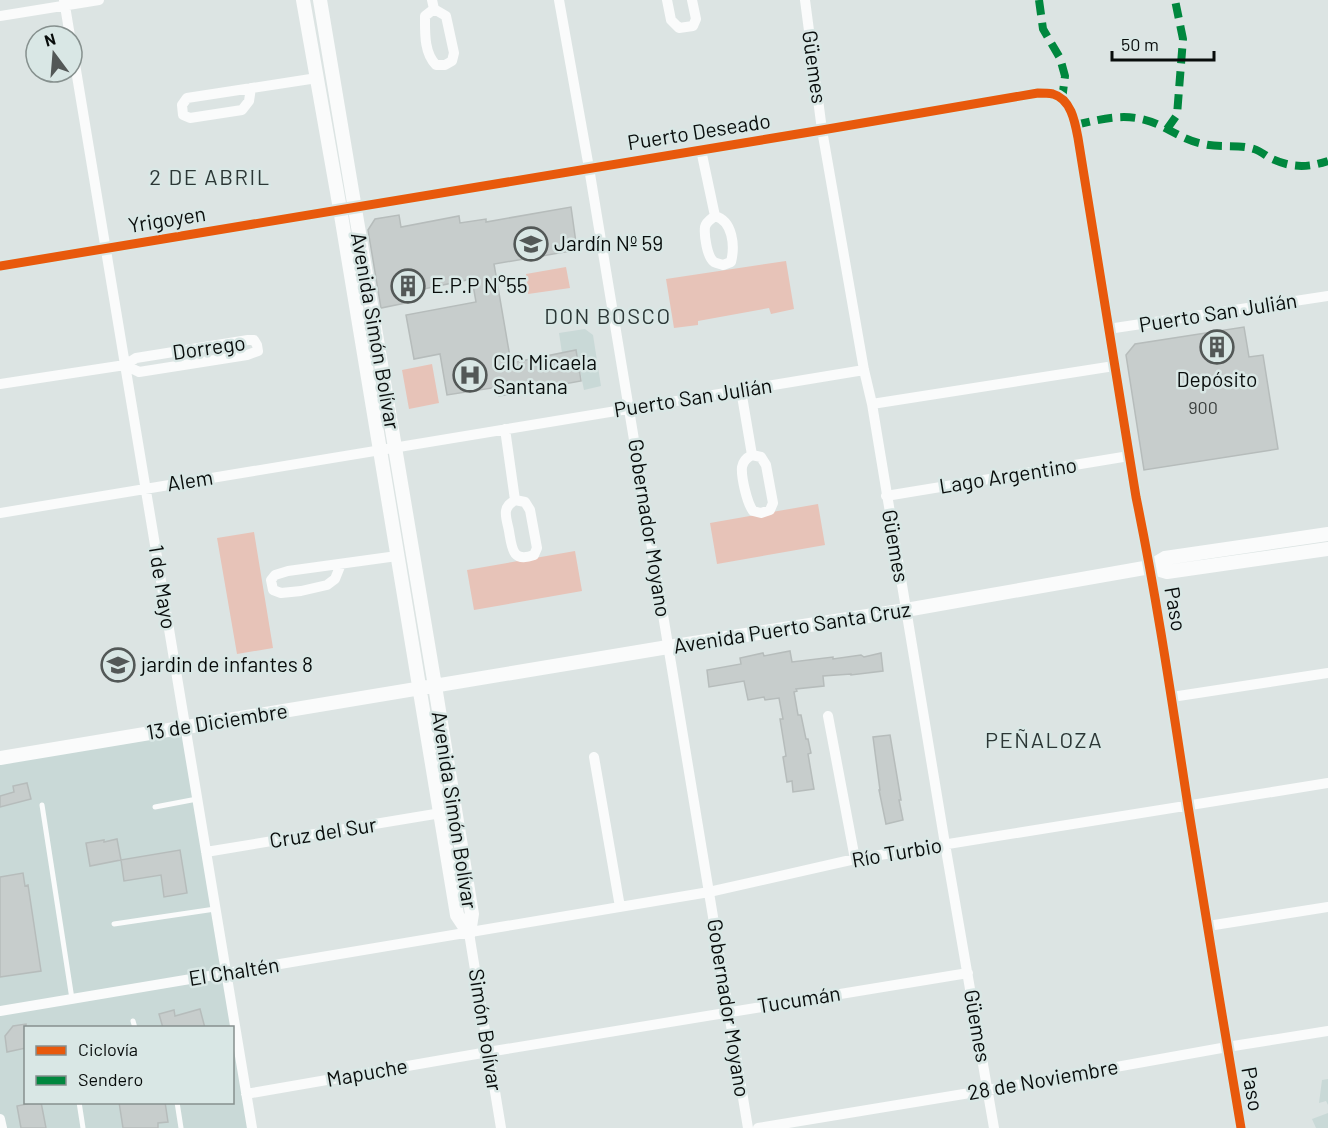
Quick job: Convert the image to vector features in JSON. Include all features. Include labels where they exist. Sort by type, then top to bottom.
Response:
[{"type":"street","points":[[0,16],[65,3],[99,0]]},
{"type":"street","name":"Avenida Simón Bolívar","points":[[303,0],[457,915],[469,933]]},
{"type":"street","name":"Avenida Simón Bolívar","points":[[320,0],[472,914],[469,933]]},
{"type":"street","name":"Gobernador Moyano","points":[[559,0],[589,168],[748,1128]]},
{"type":"street","points":[[667,0],[671,20],[679,28],[693,26],[696,19],[692,0]]},
{"type":"street","name":"Güemes","points":[[805,0],[822,130],[872,405],[994,1128]]},
{"type":"street","points":[[65,3],[68,24]]},
{"type":"street","points":[[433,4],[446,16],[454,53],[452,62],[445,65],[436,65],[430,59],[425,39],[425,16],[433,4]]},
{"type":"street","points":[[251,88],[249,101],[242,110],[190,118],[183,115],[182,105],[187,98],[251,88],[317,78]]},
{"type":"street","name":"1 de Mayo","points":[[78,84],[226,973],[232,1026]]},
{"type":"street","name":"Puerto Deseado","points":[[340,209],[1038,93],[1053,94],[1062,99]]},
{"type":"street","name":"Paso","points":[[1062,99],[1073,114],[1075,125],[1129,456],[1172,698],[1241,1128]]},
{"type":"street","points":[[701,150],[715,216]]},
{"type":"street","name":"Yrigoyen","points":[[0,266],[340,209]]},
{"type":"street","name":"Puerto San Julián","points":[[1108,329],[1328,296]]},
{"type":"street","name":"Dorrego","points":[[0,384],[125,365],[136,358],[248,340],[254,340],[258,351],[247,355],[139,372],[125,365]]},
{"type":"street","points":[[872,405],[1114,366]]},
{"type":"street","name":"Puerto San Julián","points":[[380,450],[864,370]]},
{"type":"street","points":[[741,390],[752,455]]},
{"type":"street","points":[[505,429],[515,500]]},
{"type":"street","name":"Alem","points":[[0,513],[380,450]]},
{"type":"street","points":[[752,455],[761,457],[766,465],[774,503],[770,510],[761,513],[753,511],[749,505],[743,475],[742,466],[746,458],[752,455]]},
{"type":"street","name":"Lago Argentino","points":[[886,496],[1129,456]]},
{"type":"street","points":[[515,500],[525,502],[530,510],[537,548],[534,555],[525,558],[517,556],[513,550],[507,520],[506,511],[510,503],[515,500]]},
{"type":"street","name":"Avenida Puerto Santa Cruz","points":[[435,686],[906,610],[1150,567],[1165,558],[1328,534]]},
{"type":"street","name":"Avenida Puerto Santa Cruz","points":[[1150,567],[1167,572],[1328,549]]},
{"type":"street","points":[[341,564],[335,579],[327,585],[281,593],[273,590],[271,580],[275,575],[288,571],[397,556]]},
{"type":"street","points":[[1172,698],[1328,673]]},
{"type":"street","name":"13 de Diciembre","points":[[0,758],[435,686]]},
{"type":"street","points":[[828,716],[855,859]]},
{"type":"street","points":[[594,758],[620,907]]},
{"type":"street","name":"Río Turbio","points":[[469,933],[709,892],[855,859],[1328,783]]},
{"type":"street","name":"Cruz del Sur","points":[[206,852],[441,813]]},
{"type":"street","points":[[1208,926],[1328,907]]},
{"type":"street","name":"El Chaltén","points":[[0,1011],[469,933]]},
{"type":"street","name":"Simón Bolívar","points":[[469,933],[501,1128]]},
{"type":"street","name":"Tucumán","points":[[488,1052],[968,973]]},
{"type":"street","name":"28 de Noviembre","points":[[758,1128],[1328,1031]]},
{"type":"street","name":"1 de Mayo","points":[[234,1044],[237,1070],[246,1094],[252,1128]]},
{"type":"street","name":"Mapuche","points":[[246,1094],[488,1052]]},
{"type":"street","points":[[0,1119],[2,1128]]},
{"type":"lane","points":[[155,807],[197,799]]},
{"type":"lane","points":[[42,805],[72,999]]},
{"type":"lane","points":[[114,924],[215,909]]},
{"type":"lane","points":[[79,1104],[83,1128]]},
{"type":"lane","points":[[177,1104],[181,1128]]},
{"type":"shaded area","points":[[786,261],[794,309],[771,314],[769,308],[698,321],[698,325],[674,328],[666,279]]},
{"type":"shaded area","points":[[566,267],[570,288],[528,294],[526,274]]},
{"type":"shaded area","points":[[585,329],[593,335],[601,386],[584,390],[576,351],[562,353],[559,333]]},
{"type":"shaded area","points":[[432,364],[439,403],[409,409],[402,370]]},
{"type":"shaded area","points":[[818,504],[825,545],[717,564],[710,523]]},
{"type":"shaded area","points":[[254,532],[273,648],[237,654],[217,538]]},
{"type":"shaded area","points":[[575,551],[582,591],[474,610],[467,570]]},
{"type":"shaded area","points":[[185,727],[252,1128],[2,1128],[0,1119],[0,758]]},
{"type":"shaded area","points":[[1328,1079],[1328,1105],[1326,1101],[1319,1103],[1322,1080]]},
{"type":"shaded area","points":[[1328,1113],[1328,1128],[1316,1128],[1312,1119]]},
{"type":"building","points":[[571,207],[577,250],[494,264],[511,363],[576,350],[581,381],[499,396],[498,387],[447,395],[440,354],[414,359],[406,315],[476,302],[472,279],[409,292],[411,302],[381,308],[368,230],[375,219],[399,215],[401,227],[459,216],[460,223],[486,219],[486,222]]},
{"type":"building","points":[[1244,327],[1249,357],[1263,355],[1278,449],[1144,470],[1126,355],[1135,344]]},
{"type":"building","points":[[790,651],[792,662],[861,655],[864,657],[881,653],[883,671],[823,676],[824,686],[796,689],[797,691],[794,692],[798,715],[801,715],[811,753],[808,754],[814,789],[793,792],[792,781],[787,782],[783,757],[786,756],[779,698],[765,700],[764,697],[748,700],[744,681],[709,687],[707,670],[741,664],[740,658]]},
{"type":"building","points":[[890,735],[903,820],[886,824],[879,790],[873,737]]},
{"type":"building","points":[[27,783],[31,799],[0,807],[0,796],[14,792],[13,786]]},
{"type":"building","points":[[117,839],[121,860],[90,866],[86,843]]},
{"type":"building","points":[[180,850],[187,893],[164,897],[161,875],[124,881],[121,860]]},
{"type":"building","points":[[23,873],[25,886],[28,885],[41,971],[0,977],[0,877]]},
{"type":"building","points":[[200,1009],[204,1026],[162,1026],[159,1014],[174,1010],[175,1016]]},
{"type":"building","points":[[26,1024],[24,1026],[24,1048],[7,1052],[5,1036],[13,1026]]},
{"type":"building","points":[[41,1104],[46,1128],[21,1128],[17,1106]]},
{"type":"building","points":[[119,1104],[165,1104],[168,1122],[158,1123],[158,1128],[123,1128]]},
{"type":"marked path","points":[[1039,0],[1043,29],[1060,58],[1065,76],[1062,100]]},
{"type":"marked path","points":[[1167,129],[1177,115],[1183,39],[1175,0]]},
{"type":"marked path","points":[[1075,125],[1108,118],[1129,117],[1150,121],[1197,143],[1248,148],[1285,164],[1306,166],[1328,161]]},
{"type":"cycle path","points":[[0,266],[1038,93],[1053,94],[1059,97],[1071,112],[1078,138],[1241,1128]]},
{"type":"place","name":"Jardín Nº 59","points":[[531,244]]},
{"type":"place","name":"E.P.P N°55","points":[[408,286]]},
{"type":"place","name":"Depósito","points":[[1217,347]]},
{"type":"place","name":"CIC Micaela Santana","points":[[470,375]]},
{"type":"place","name":"jardin de infantes 8","points":[[118,665]]},
{"type":"district","name":"2 DE ABRIL","points":[[210,177]]},
{"type":"district","name":"DON BOSCO","points":[[608,316]]},
{"type":"district","name":"PEÑALOZA","points":[[1044,740]]}]
